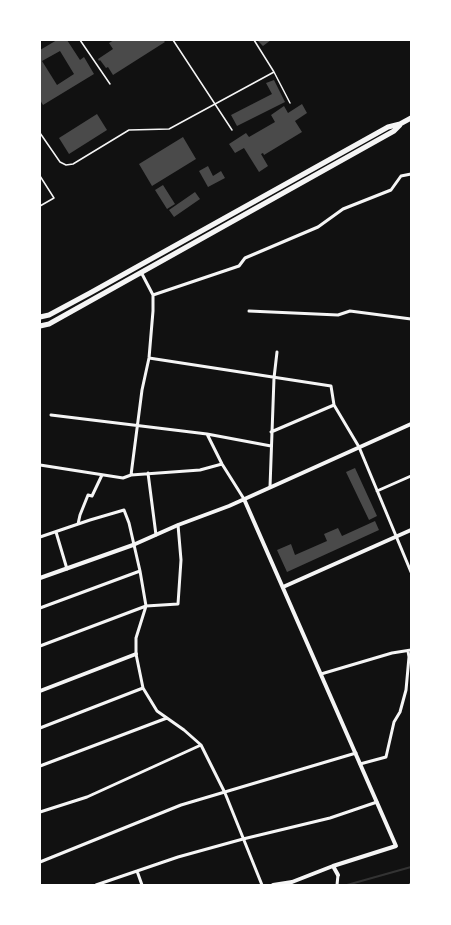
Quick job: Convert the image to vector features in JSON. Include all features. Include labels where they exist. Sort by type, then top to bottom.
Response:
[{"type":"main road","points":[[40,317],[49,315],[90,293],[388,127],[400,124],[411,118]]},
{"type":"main road","points":[[40,326],[49,324],[394,132],[400,124]]},
{"type":"street","points":[[152,295],[239,266],[245,258],[318,227],[343,209],[391,190],[400,176],[411,174]]},
{"type":"street","points":[[131,475],[142,390],[149,358],[153,311],[152,295],[141,272]]},
{"type":"street","points":[[249,311],[338,315],[350,311],[411,319]]},
{"type":"street","points":[[270,487],[271,432],[277,352]]},
{"type":"street","points":[[149,358],[331,386],[334,405],[359,447],[411,572]]},
{"type":"street","points":[[271,432],[334,405]]},
{"type":"street","points":[[51,414],[207,434],[271,446]]},
{"type":"street","points":[[40,578],[134,545],[178,525],[229,506],[411,424]]},
{"type":"street","points":[[207,434],[222,464],[244,499],[396,846],[333,866],[292,882],[273,885]]},
{"type":"street","points":[[40,465],[124,478],[131,475],[148,473],[200,470],[222,464]]},
{"type":"street","points":[[148,473],[156,535]]},
{"type":"street","points":[[78,524],[88,495],[92,496],[102,475]]},
{"type":"street","points":[[377,491],[411,476]]},
{"type":"street","points":[[40,537],[124,510],[129,523],[146,606],[136,638],[136,654],[143,688],[157,711],[184,730],[201,745],[225,793],[262,885]]},
{"type":"street","points":[[40,646],[146,606],[178,604],[181,560],[178,525]]},
{"type":"street","points":[[282,587],[411,530]]},
{"type":"street","points":[[56,532],[67,569]]},
{"type":"street","points":[[40,608],[140,571]]},
{"type":"street","points":[[321,674],[392,653],[410,650],[406,690],[400,712],[394,722],[386,757],[360,764]]},
{"type":"street","points":[[40,691],[136,654]]},
{"type":"street","points":[[40,728],[143,688]]},
{"type":"street","points":[[40,766],[167,718]]},
{"type":"street","points":[[40,812],[87,797],[201,745]]},
{"type":"street","points":[[40,862],[181,805],[356,754]]},
{"type":"street","points":[[96,885],[178,857],[243,839],[330,818],[377,802]]},
{"type":"street","points":[[333,866],[338,875],[337,885]]},
{"type":"street","points":[[137,871],[142,885]]},
{"type":"lane","points":[[85,40],[81,41],[110,84]]},
{"type":"lane","points":[[173,40],[232,130]]},
{"type":"lane","points":[[254,40],[274,72],[290,103]]},
{"type":"lane","points":[[40,133],[60,162],[66,165],[73,164],[129,130],[169,129],[274,72]]},
{"type":"lane","points":[[40,176],[54,198],[40,206]]},
{"type":"building","points":[[57,40],[67,40],[80,60],[84,57],[94,74],[43,105],[40,100],[40,50]],"holes":[[[60,51],[74,74],[57,85],[42,61]]]},
{"type":"building","points":[[114,40],[163,40],[165,42],[113,75],[108,67],[106,68],[98,59],[113,49],[109,43]]},
{"type":"building","points":[[257,40],[271,40],[263,46]]},
{"type":"building","points":[[274,80],[285,102],[237,126],[231,115],[272,94],[266,83]]},
{"type":"building","points":[[302,104],[307,113],[295,121],[302,132],[264,155],[263,153],[261,154],[268,166],[259,172],[244,148],[235,153],[229,144],[246,133],[249,137],[275,122],[271,115],[284,106],[288,113]]},
{"type":"building","points":[[97,114],[107,130],[69,154],[59,138]]},
{"type":"building","points":[[183,137],[196,159],[152,186],[139,164]]},
{"type":"building","points":[[208,166],[213,176],[221,171],[225,178],[208,187],[199,171]]},
{"type":"building","points":[[163,185],[175,204],[167,209],[155,190]]},
{"type":"building","points":[[195,192],[200,199],[174,217],[169,210]]},
{"type":"building","points":[[355,468],[377,516],[369,520],[346,472]]},
{"type":"building","points":[[375,521],[379,530],[287,572],[277,550],[291,544],[295,555],[327,541],[324,534],[338,528],[342,536]]},
{"type":"waterway","points":[[347,885],[411,867]]}]
